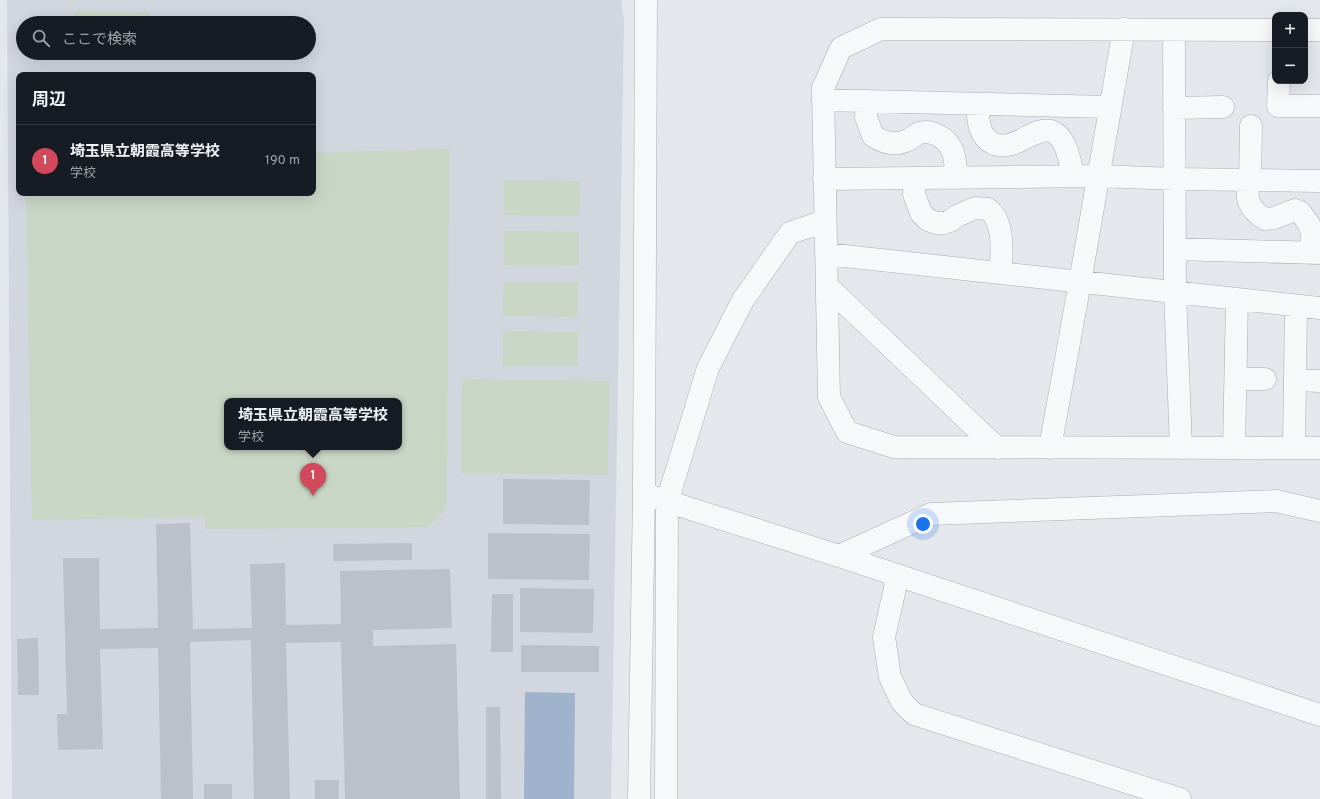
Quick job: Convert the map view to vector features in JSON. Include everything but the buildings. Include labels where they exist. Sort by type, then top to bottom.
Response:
[{"type":"lane","points":[[639,799],[644,494],[646,0]]},
{"type":"lane","points":[[1272,30],[881,29],[841,48],[823,88],[829,397],[847,432],[894,447],[1320,448]]},
{"type":"lane","points":[[1050,448],[1124,30]]},
{"type":"lane","points":[[1174,30],[1175,292],[1181,448]]},
{"type":"lane","points":[[1308,30],[1320,30]]},
{"type":"lane","points":[[1279,84],[1278,106],[1320,106]]},
{"type":"lane","points":[[823,100],[1110,107]]},
{"type":"lane","points":[[868,101],[866,117],[873,136],[889,144],[897,144],[908,140],[917,134],[927,131],[934,134],[946,140],[952,150],[957,178]]},
{"type":"lane","points":[[977,104],[979,124],[982,131],[989,141],[999,146],[1008,145],[1040,132],[1050,131],[1059,137],[1069,153],[1073,176]]},
{"type":"lane","points":[[1174,108],[1223,107]]},
{"type":"lane","points":[[1175,249],[1316,253],[1309,224],[1300,212],[1295,210],[1274,218],[1265,219],[1258,215],[1252,208],[1246,194],[1249,180],[1251,126]]},
{"type":"lane","points":[[824,179],[1099,176],[1175,179],[1320,181]]},
{"type":"lane","points":[[914,178],[914,194],[921,213],[928,220],[936,223],[944,223],[975,208],[988,209],[996,218],[1000,231],[1002,242],[1001,273]]},
{"type":"lane","points":[[666,799],[667,502],[708,368],[743,300],[790,233],[825,221]]},
{"type":"lane","points":[[826,254],[1320,308]]},
{"type":"lane","points":[[827,286],[996,448]]},
{"type":"lane","points":[[1234,448],[1237,299]]},
{"type":"lane","points":[[1294,448],[1296,306]]},
{"type":"lane","points":[[1236,379],[1265,379]]},
{"type":"lane","points":[[1295,380],[1320,381]]},
{"type":"lane","points":[[644,494],[898,575],[1320,715]]},
{"type":"lane","points":[[839,556],[931,514],[1276,501],[1320,511]]},
{"type":"lane","points":[[898,575],[884,638],[890,677],[902,702],[914,714],[1179,799]]},
{"type":"shaded area","points":[[7,0],[621,0],[624,22],[611,799],[12,799]]},
{"type":"green space","points":[[74,11],[150,12],[150,16],[74,16]]},
{"type":"green space","points":[[449,149],[447,507],[429,527],[205,529],[205,517],[32,520],[26,196],[316,196],[316,153]]},
{"type":"green space","points":[[504,180],[580,181],[579,216],[504,215]]},
{"type":"green space","points":[[504,231],[579,232],[579,266],[504,265]]},
{"type":"green space","points":[[504,282],[578,282],[578,317],[503,316]]},
{"type":"green space","points":[[503,331],[578,332],[578,366],[503,366]]},
{"type":"green space","points":[[462,379],[609,381],[608,475],[461,473]]},
{"type":"water","points":[[525,692],[575,693],[574,799],[524,799]]},
{"type":"place","name":"埼玉県立朝霞高等学校","points":[[313,496]]}]
